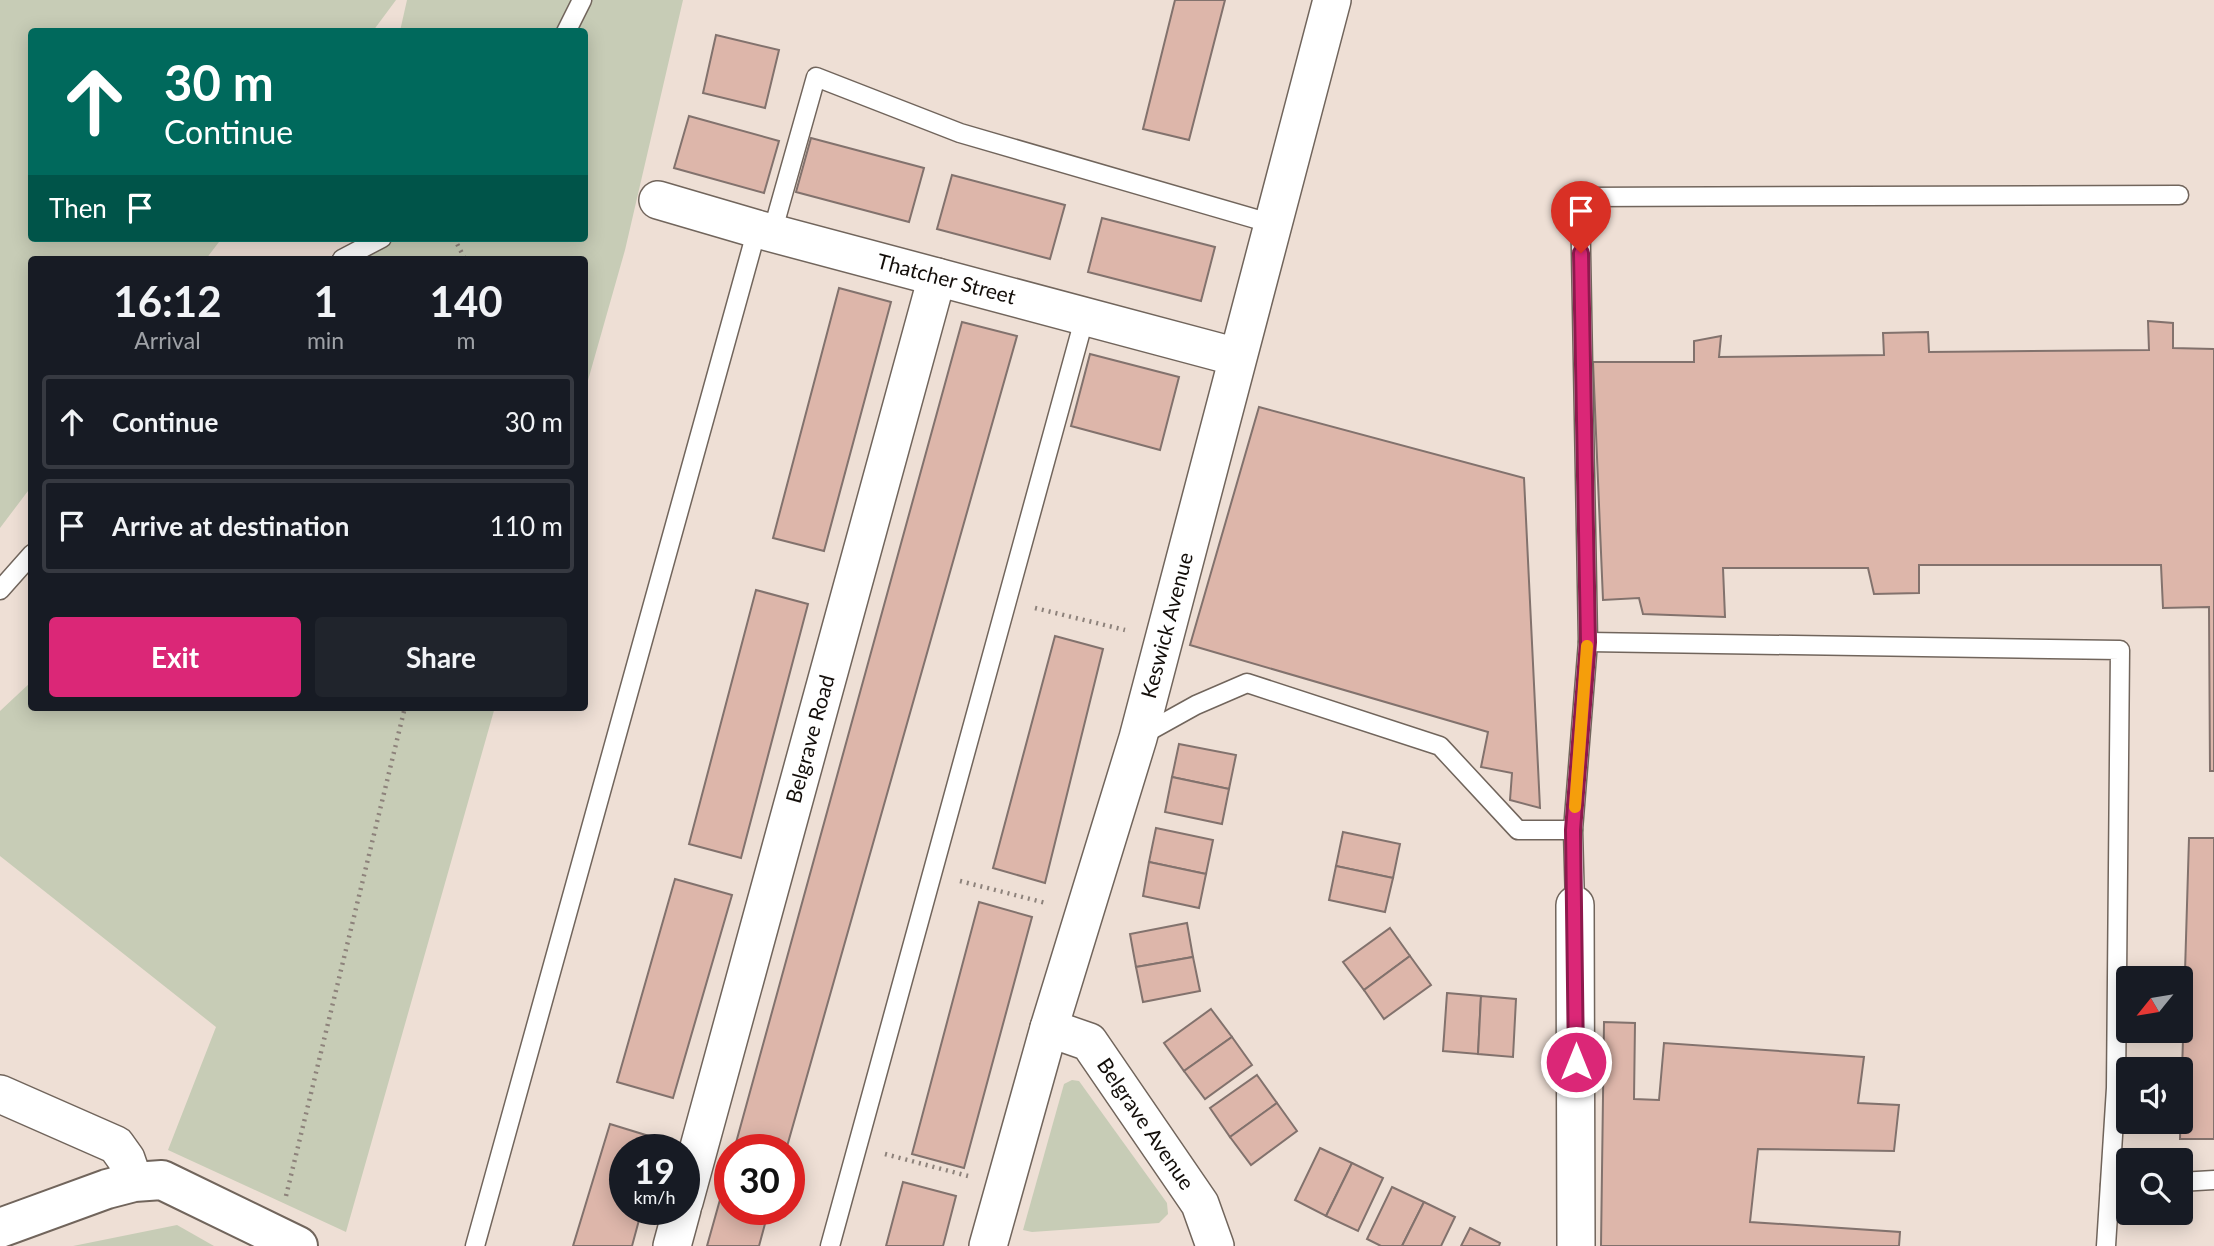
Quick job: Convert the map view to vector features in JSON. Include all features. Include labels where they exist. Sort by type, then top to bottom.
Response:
[{"type":"street","name":"Keswick Avenue","points":[[988,1246],[1049,1028],[1138,738],[1332,0]]},
{"type":"street","name":"Thatcher Street","points":[[658,200],[1237,358]]},
{"type":"street","name":"Belgrave Road","points":[[700,1144],[937,277]]},
{"type":"street","points":[[1575,905],[1576,1246]]},
{"type":"street","name":"Belgrave Avenue","points":[[1049,1028],[1088,1042],[1200,1204],[1215,1246]]},
{"type":"street","points":[[0,1094],[116,1145],[126,1159],[134,1182]]},
{"type":"street","points":[[0,1228],[107,1189],[134,1182],[162,1180],[298,1246]]},
{"type":"street","points":[[672,1246],[678,1225]]},
{"type":"lane","points":[[568,28],[582,0]]},
{"type":"lane","points":[[475,1246],[764,231],[816,77],[960,133],[1273,224]]},
{"type":"lane","points":[[1575,905],[1573,830],[1588,642],[1580,198],[2179,195]]},
{"type":"lane","points":[[348,256],[374,242]]},
{"type":"lane","points":[[830,1246],[1085,316]]},
{"type":"lane","points":[[0,590],[28,558]]},
{"type":"lane","points":[[1588,642],[2120,650],[2116,1088],[2118,1148]]},
{"type":"lane","points":[[1138,738],[1196,705],[1247,683],[1440,746],[1518,830],[1573,830]]},
{"type":"lane","points":[[2193,1181],[2214,1180]]},
{"type":"lane","points":[[2106,1246],[2116,1199]]},
{"type":"path","points":[[1007,602],[1128,630]]},
{"type":"path","points":[[286,1197],[404,711]]},
{"type":"path","points":[[932,873],[1055,905]]},
{"type":"path","points":[[857,1146],[980,1180]]},
{"type":"green space","points":[[0,0],[396,0],[375,28],[28,28],[28,242],[219,242],[208,256],[28,256],[28,491],[0,528]]},
{"type":"green space","points":[[407,0],[683,0],[625,250],[588,380],[588,256],[365,256],[367,242],[588,242],[588,28],[401,28]]},
{"type":"green space","points":[[28,685],[28,711],[494,711],[346,1232],[168,1150],[216,1027],[0,856],[0,711]]},
{"type":"green space","points":[[1072,1080],[1079,1081],[1167,1203],[1168,1214],[1159,1223],[1032,1232],[1023,1230],[1064,1084]]},
{"type":"green space","points":[[177,1225],[214,1246],[73,1246]]},
{"type":"building","points":[[1175,0],[1225,0],[1189,140],[1143,129]]},
{"type":"building","points":[[716,35],[779,50],[765,108],[703,93]]},
{"type":"building","points":[[689,116],[779,141],[764,193],[674,168]]},
{"type":"building","points":[[811,138],[924,168],[909,222],[796,192]]},
{"type":"building","points":[[952,175],[1065,205],[1050,259],[937,229]]},
{"type":"building","points":[[1102,218],[1215,247],[1201,301],[1088,272]]},
{"type":"building","points":[[839,288],[891,302],[824,551],[773,538]]},
{"type":"building","points":[[2148,321],[2173,323],[2173,348],[2214,349],[2214,771],[2210,771],[2209,607],[2163,608],[2161,565],[1919,565],[1919,593],[1874,594],[1868,568],[1723,568],[1725,617],[1643,614],[1639,598],[1603,600],[1593,362],[1694,362],[1694,341],[1721,336],[1719,357],[1884,355],[1883,333],[1928,332],[1929,352],[2149,350]]},
{"type":"building","points":[[962,322],[1017,336],[791,1134],[738,1134]]},
{"type":"building","points":[[1090,354],[1179,377],[1160,450],[1071,426]]},
{"type":"building","points":[[1259,407],[1524,478],[1540,808],[1510,800],[1512,773],[1481,767],[1488,732],[1190,645]]},
{"type":"building","points":[[756,590],[808,604],[741,858],[689,844]]},
{"type":"building","points":[[1055,636],[1103,649],[1045,883],[993,868]]},
{"type":"building","points":[[1179,744],[1236,755],[1229,789],[1172,777]]},
{"type":"building","points":[[1172,777],[1229,789],[1222,824],[1165,812]]},
{"type":"building","points":[[1156,828],[1213,840],[1206,874],[1149,862]]},
{"type":"building","points":[[1343,832],[1400,844],[1393,878],[1336,866]]},
{"type":"building","points":[[2189,838],[2214,838],[2214,1139],[2180,1139],[2180,1134],[2193,1134],[2193,1057],[2182,1057],[2183,1043],[2193,1043],[2193,966],[2185,966]]},
{"type":"building","points":[[1149,862],[1206,874],[1199,908],[1143,896]]},
{"type":"building","points":[[1336,866],[1393,878],[1385,912],[1329,900]]},
{"type":"building","points":[[675,879],[732,895],[673,1098],[617,1082]]},
{"type":"building","points":[[979,902],[1032,917],[964,1168],[912,1154]]},
{"type":"building","points":[[1187,923],[1193,957],[1136,967],[1130,934]]},
{"type":"building","points":[[1390,928],[1410,956],[1364,990],[1343,962]]},
{"type":"building","points":[[1410,956],[1431,985],[1384,1019],[1364,990]]},
{"type":"building","points":[[1193,957],[1200,991],[1143,1002],[1136,967]]},
{"type":"building","points":[[1447,993],[1481,996],[1478,1054],[1443,1051]]},
{"type":"building","points":[[1481,996],[1516,999],[1513,1057],[1478,1054]]},
{"type":"building","points":[[1211,1009],[1232,1037],[1184,1071],[1164,1043]]},
{"type":"building","points":[[1604,1022],[1635,1023],[1634,1099],[1659,1100],[1664,1043],[1864,1057],[1858,1103],[1899,1105],[1894,1151],[1758,1149],[1750,1222],[1900,1232],[1899,1246],[1601,1246]]},
{"type":"building","points":[[1232,1037],[1252,1065],[1205,1099],[1184,1071]]},
{"type":"building","points":[[1257,1075],[1277,1103],[1230,1137],[1210,1108]]},
{"type":"building","points":[[1277,1103],[1297,1131],[1251,1165],[1230,1137]]},
{"type":"building","points":[[610,1124],[642,1134],[609,1134],[609,1225],[638,1225],[632,1246],[573,1246]]},
{"type":"building","points":[[1320,1148],[1352,1163],[1326,1216],[1295,1200]]},
{"type":"building","points":[[1352,1163],[1383,1178],[1358,1231],[1326,1216]]},
{"type":"building","points":[[903,1182],[956,1196],[943,1246],[886,1246]]},
{"type":"building","points":[[1392,1187],[1424,1202],[1402,1246],[1381,1246],[1367,1239]]},
{"type":"building","points":[[1424,1202],[1455,1217],[1441,1246],[1402,1246]]},
{"type":"building","points":[[714,1221],[714,1225],[765,1225],[759,1246],[707,1246]]},
{"type":"building","points":[[1470,1228],[1500,1243],[1499,1246],[1461,1246]]},
{"type":"slow traffic","points":[[1575,807],[1587,646]]},
{"type":"route","points":[[1576,1062],[1573,830],[1588,642],[1581,253]]}]
